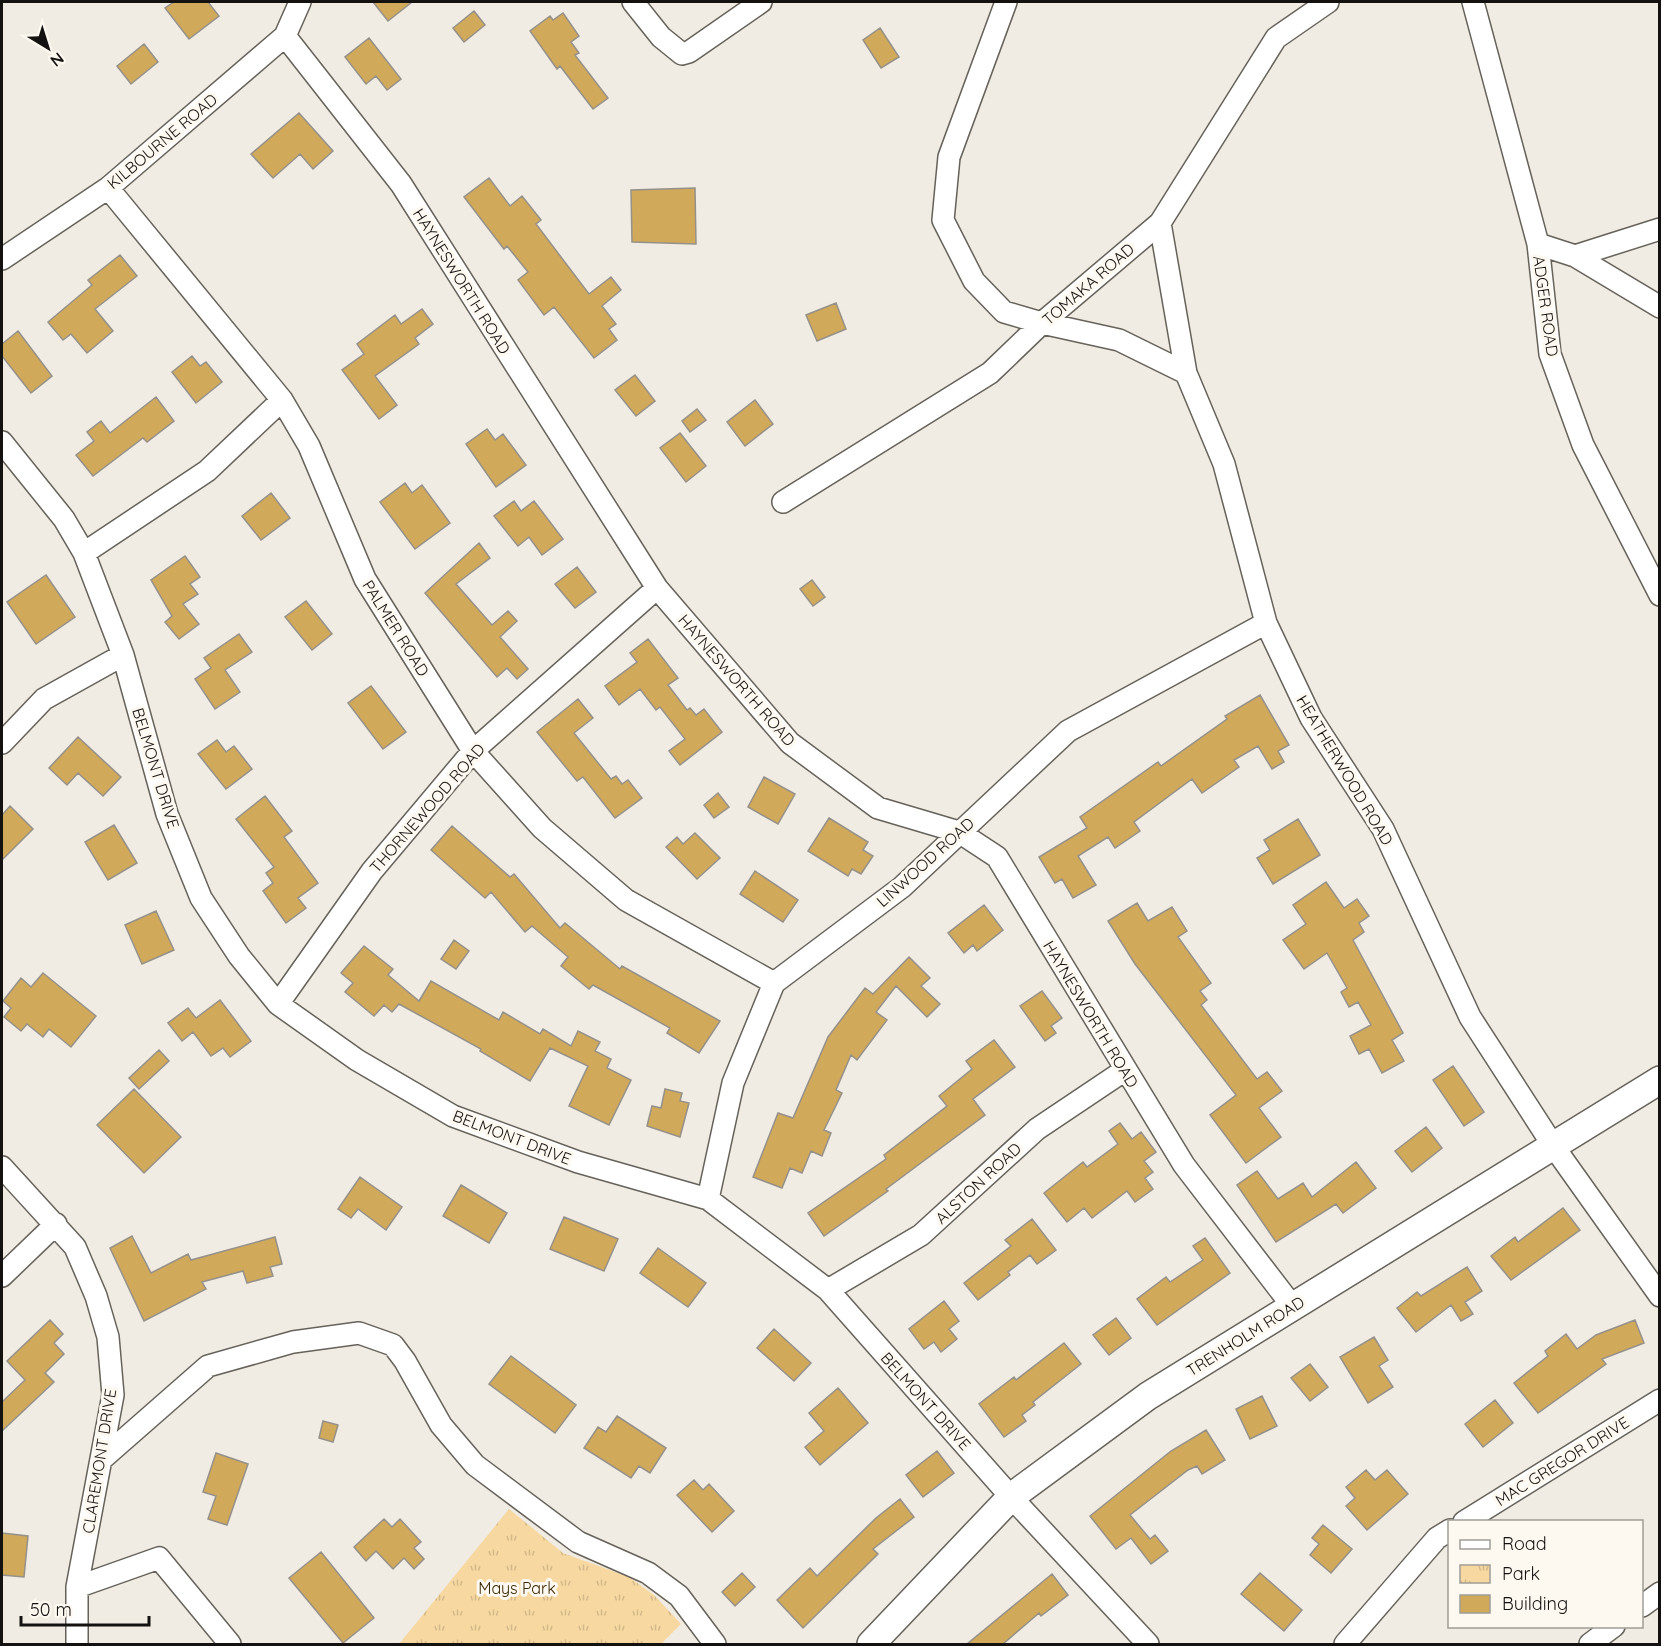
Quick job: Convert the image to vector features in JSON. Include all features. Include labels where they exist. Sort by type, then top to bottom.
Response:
[{"type":"main road","name":"TRENHOLM ROAD","points":[[871,1644],[1011,1497],[1148,1396],[1659,1080]]},
{"type":"street","name":"KILBOURNE ROAD","points":[[2,260],[108,188],[285,36],[300,2]]},
{"type":"street","points":[[633,2],[661,37],[682,54],[689,52],[761,2]]},
{"type":"street","points":[[1006,2],[949,157],[943,220],[974,281],[1004,312],[1119,340],[1186,372]]},
{"type":"street","name":"TOMAKA ROAD","points":[[783,502],[990,373],[1042,323],[1160,223],[1276,38],[1328,2]]},
{"type":"street","name":"ADGER ROAD","points":[[1473,2],[1538,244],[1550,354],[1583,445],[1659,596]]},
{"type":"street","name":"HAYNESWORTH ROAD","points":[[285,36],[401,184],[657,588],[789,743],[878,808],[959,832],[997,857],[1184,1165],[1293,1307]]},
{"type":"street","name":"PALMER ROAD","points":[[108,188],[282,400],[309,446],[365,579],[473,751],[542,828],[626,900],[774,983]]},
{"type":"street","name":"HEATHERWOOD ROAD","points":[[1160,223],[1186,372],[1224,464],[1266,623],[1311,718],[1383,828],[1470,1017],[1554,1146],[1659,1296]]},
{"type":"street","points":[[1575,256],[1659,229]]},
{"type":"street","points":[[1538,244],[1575,256],[1659,307]]},
{"type":"street","points":[[84,553],[207,471],[282,400]]},
{"type":"street","name":"BELMONT DRIVE","points":[[2,442],[64,519],[84,553],[123,655],[166,814],[201,898],[239,956],[278,1004],[357,1060],[453,1116],[578,1162],[708,1199],[828,1290],[1011,1497],[1148,1644]]},
{"type":"street","name":"THORNEWOOD ROAD","points":[[278,1004],[372,872],[473,751],[657,588]]},
{"type":"street","name":"LINWOOD ROAD","points":[[774,983],[902,886],[1068,731],[1266,623]]},
{"type":"street","points":[[2,743],[44,699],[123,655]]},
{"type":"street","points":[[708,1199],[734,1083],[774,983]]},
{"type":"street","name":"ALSTON ROAD","points":[[828,1290],[921,1235],[1036,1129],[1125,1070]]},
{"type":"street","name":"CLAREMONT DRIVE","points":[[2,1167],[75,1247],[96,1296],[108,1337],[113,1395],[77,1587],[77,1644]]},
{"type":"street","points":[[2,1276],[56,1224]]},
{"type":"street","points":[[103,1458],[208,1366],[293,1342],[358,1333],[393,1345],[405,1361],[441,1425],[475,1465],[578,1542],[648,1573],[679,1596],[715,1644]]},
{"type":"street","name":"MAC GREGOR DRIVE","points":[[1466,1520],[1659,1400]]},
{"type":"street","points":[[1345,1644],[1437,1538],[1448,1531]]},
{"type":"street","points":[[77,1587],[159,1558],[230,1644]]},
{"type":"street","points":[[1643,1605],[1659,1593]]},
{"type":"street","points":[[1590,1644],[1611,1628]]},
{"type":"green space","name":"Mays Park","points":[[509,1509],[563,1553],[629,1577],[654,1595],[681,1624],[661,1644],[399,1644]]},
{"type":"building","points":[[174,2],[208,2],[219,16],[189,39],[165,8]]},
{"type":"building","points":[[373,2],[412,2],[388,21]]},
{"type":"building","points":[[474,11],[485,25],[464,42],[453,28]]},
{"type":"building","points":[[563,13],[579,36],[571,42],[579,53],[575,55],[608,98],[593,109],[560,66],[557,69],[530,31],[550,16],[553,20]]},
{"type":"building","points":[[880,28],[899,57],[881,68],[863,40]]},
{"type":"building","points":[[369,38],[401,79],[387,90],[376,76],[366,84],[345,57]]},
{"type":"building","points":[[144,44],[158,62],[131,84],[117,66]]},
{"type":"building","points":[[299,113],[333,151],[313,169],[300,154],[273,178],[251,154]]},
{"type":"building","points":[[489,178],[510,206],[522,196],[541,220],[536,224],[589,294],[611,277],[621,290],[602,306],[616,324],[609,329],[617,340],[594,358],[554,307],[544,315],[518,280],[528,272],[507,246],[504,249],[464,197]]},
{"type":"building","points":[[695,188],[696,244],[632,242],[631,190]]},
{"type":"building","points":[[120,255],[137,276],[95,309],[113,331],[87,353],[71,334],[63,340],[48,322],[92,285],[88,280]]},
{"type":"building","points":[[836,303],[846,329],[817,341],[806,315]]},
{"type":"building","points":[[422,309],[433,324],[415,338],[419,344],[375,376],[397,405],[379,419],[342,370],[364,354],[357,344],[395,315],[401,324]]},
{"type":"building","points":[[18,331],[52,376],[31,393],[2,356],[2,344]]},
{"type":"building","points":[[192,356],[200,366],[206,362],[222,382],[196,403],[172,372]]},
{"type":"building","points":[[635,375],[655,401],[636,416],[615,390]]},
{"type":"building","points":[[156,397],[174,421],[147,442],[143,438],[93,476],[76,455],[94,441],[87,432],[101,421],[110,433]]},
{"type":"building","points":[[755,400],[773,424],[745,446],[727,422]]},
{"type":"building","points":[[697,409],[706,420],[690,432],[682,421]]},
{"type":"building","points":[[487,429],[495,440],[503,434],[526,465],[496,487],[466,444]]},
{"type":"building","points":[[680,433],[706,466],[686,482],[660,448]]},
{"type":"building","points":[[405,483],[412,493],[422,485],[450,523],[415,549],[380,502]]},
{"type":"building","points":[[271,493],[290,518],[261,540],[242,516]]},
{"type":"building","points":[[514,501],[521,511],[534,501],[563,539],[542,555],[529,537],[518,546],[494,516]]},
{"type":"building","points":[[479,543],[490,558],[456,584],[492,625],[508,611],[517,621],[500,637],[528,669],[517,679],[507,668],[497,677],[425,593]]},
{"type":"building","points":[[185,556],[200,577],[190,584],[198,594],[183,604],[199,624],[179,639],[165,622],[172,616],[151,580]]},
{"type":"building","points":[[577,567],[596,592],[575,608],[555,584]]},
{"type":"building","points":[[46,575],[75,617],[36,644],[7,602]]},
{"type":"building","points":[[812,580],[825,597],[813,606],[800,589]]},
{"type":"building","points":[[306,601],[332,634],[312,650],[285,617]]},
{"type":"building","points":[[239,634],[252,652],[225,670],[240,692],[215,709],[195,679],[211,668],[204,658]]},
{"type":"building","points":[[648,639],[678,678],[668,685],[687,710],[690,708],[696,715],[704,709],[722,732],[680,765],[669,751],[685,739],[660,707],[656,710],[640,689],[619,705],[605,686],[637,662],[630,653]]},
{"type":"building","points":[[371,686],[406,732],[383,749],[348,703]]},
{"type":"building","points":[[1260,695],[1289,745],[1278,751],[1284,762],[1272,769],[1258,746],[1234,760],[1239,767],[1202,793],[1192,779],[1134,822],[1140,831],[1115,848],[1108,837],[1078,856],[1096,885],[1073,898],[1062,879],[1055,883],[1039,857],[1087,828],[1080,817],[1158,762],[1161,766],[1227,719],[1225,716]]},
{"type":"building","points":[[578,699],[593,718],[574,733],[611,779],[616,776],[622,784],[628,780],[642,798],[615,818],[583,777],[577,781],[537,732]]},
{"type":"building","points":[[78,737],[121,777],[103,796],[78,773],[67,785],[49,768]]},
{"type":"building","points":[[217,740],[226,752],[234,746],[252,769],[226,789],[198,754]]},
{"type":"building","points":[[764,777],[795,794],[778,824],[748,807]]},
{"type":"building","points":[[718,793],[729,807],[714,818],[704,805]]},
{"type":"building","points":[[265,796],[292,831],[284,837],[318,883],[298,898],[306,908],[286,923],[263,891],[273,883],[266,873],[274,867],[236,819]]},
{"type":"building","points":[[10,806],[33,829],[2,860],[2,815]]},
{"type":"building","points":[[829,818],[868,842],[863,850],[873,856],[861,874],[852,869],[848,876],[808,851]]},
{"type":"building","points":[[1298,819],[1320,855],[1273,884],[1257,858],[1270,850],[1264,840]]},
{"type":"building","points":[[114,825],[137,863],[108,880],[85,842]]},
{"type":"building","points":[[452,826],[510,877],[514,874],[560,928],[565,923],[620,969],[622,966],[720,1021],[699,1053],[667,1033],[670,1028],[593,985],[589,989],[561,966],[568,957],[532,926],[525,932],[491,892],[485,898],[431,850]]},
{"type":"building","points":[[695,833],[720,858],[697,879],[666,847],[677,837],[683,844]]},
{"type":"building","points":[[755,871],[798,900],[783,922],[740,894]]},
{"type":"building","points":[[1326,882],[1344,908],[1357,899],[1369,916],[1359,923],[1364,932],[1353,940],[1403,1033],[1392,1040],[1404,1061],[1382,1073],[1369,1049],[1359,1054],[1350,1036],[1371,1025],[1358,1002],[1349,1007],[1341,992],[1347,988],[1327,953],[1304,969],[1283,940],[1306,924],[1293,905]]},
{"type":"building","points":[[1137,903],[1148,921],[1172,907],[1187,931],[1178,937],[1211,983],[1200,991],[1207,1000],[1201,1005],[1257,1079],[1267,1072],[1282,1091],[1259,1108],[1281,1137],[1246,1163],[1210,1115],[1236,1095],[1135,964],[1108,921]]},
{"type":"building","points":[[984,905],[1003,930],[977,951],[973,945],[964,953],[948,933]]},
{"type":"building","points":[[156,911],[174,950],[142,964],[125,925]]},
{"type":"building","points":[[454,940],[469,951],[456,969],[441,959]]},
{"type":"building","points":[[364,946],[393,969],[388,975],[419,1001],[431,981],[499,1020],[503,1012],[540,1034],[543,1029],[571,1046],[578,1031],[600,1042],[595,1051],[611,1059],[607,1068],[631,1080],[609,1125],[569,1106],[588,1066],[550,1048],[530,1081],[480,1051],[481,1049],[399,1004],[392,1012],[384,1005],[374,1016],[345,992],[353,983],[341,973]]},
{"type":"building","points":[[909,957],[930,978],[921,986],[940,1004],[927,1017],[896,986],[876,1012],[887,1020],[857,1060],[851,1055],[836,1090],[842,1093],[824,1130],[831,1133],[822,1156],[811,1151],[802,1173],[790,1168],[782,1188],[753,1177],[778,1113],[793,1118],[828,1037],[865,988],[873,994]]},
{"type":"building","points":[[43,973],[96,1016],[71,1047],[49,1029],[43,1037],[27,1024],[21,1031],[4,1017],[11,1008],[3,1001],[21,978],[31,987]]},
{"type":"building","points":[[1042,991],[1062,1018],[1051,1026],[1056,1033],[1045,1041],[1020,1006]]},
{"type":"building","points":[[220,1000],[251,1041],[230,1057],[223,1048],[211,1056],[193,1032],[182,1041],[168,1023],[188,1008],[196,1018]]},
{"type":"building","points":[[994,1040],[1015,1067],[973,1099],[985,1115],[886,1189],[888,1191],[824,1236],[808,1213],[886,1159],[884,1155],[947,1106],[939,1096],[972,1069],[966,1061]]},
{"type":"building","points":[[159,1050],[169,1061],[139,1089],[129,1078]]},
{"type":"building","points":[[1453,1066],[1484,1112],[1464,1126],[1433,1080]]},
{"type":"building","points":[[134,1089],[181,1137],[144,1173],[97,1125]]},
{"type":"building","points":[[665,1089],[682,1093],[680,1101],[689,1103],[680,1137],[647,1126],[652,1106],[661,1108]]},
{"type":"building","points":[[1120,1123],[1132,1139],[1141,1132],[1156,1152],[1144,1161],[1153,1172],[1145,1178],[1153,1189],[1135,1202],[1127,1191],[1092,1218],[1084,1208],[1067,1222],[1044,1193],[1083,1162],[1087,1167],[1118,1144],[1109,1131]]},
{"type":"building","points":[[1426,1127],[1442,1148],[1412,1172],[1395,1151]]},
{"type":"building","points":[[1356,1162],[1376,1188],[1343,1213],[1336,1204],[1276,1242],[1237,1185],[1257,1171],[1278,1199],[1303,1183],[1312,1197]]},
{"type":"building","points":[[360,1177],[402,1207],[386,1230],[358,1209],[351,1218],[338,1209]]},
{"type":"building","points":[[461,1185],[507,1213],[489,1243],[443,1216]]},
{"type":"building","points":[[1563,1208],[1580,1230],[1511,1280],[1491,1256],[1515,1237],[1518,1242]]},
{"type":"building","points":[[564,1217],[618,1239],[604,1271],[550,1249]]},
{"type":"building","points":[[1032,1219],[1056,1250],[1037,1264],[1030,1255],[1008,1272],[1010,1275],[978,1300],[964,1283],[1011,1246],[1005,1240]]},
{"type":"building","points":[[132,1236],[151,1273],[188,1254],[191,1260],[275,1237],[282,1264],[270,1267],[273,1276],[247,1283],[243,1271],[202,1282],[206,1289],[144,1321],[110,1248]]},
{"type":"building","points":[[1205,1238],[1230,1273],[1157,1325],[1137,1299],[1166,1277],[1170,1282],[1203,1260],[1193,1246]]},
{"type":"building","points":[[658,1248],[706,1283],[688,1307],[640,1273]]},
{"type":"building","points":[[1467,1267],[1482,1291],[1465,1302],[1473,1314],[1461,1321],[1451,1305],[1416,1332],[1397,1308],[1417,1292],[1421,1296]]},
{"type":"building","points":[[944,1301],[959,1321],[949,1329],[957,1339],[941,1352],[934,1342],[924,1349],[909,1329]]},
{"type":"building","points":[[1116,1318],[1131,1338],[1109,1355],[1093,1335]]},
{"type":"building","points":[[50,1320],[63,1334],[54,1343],[64,1354],[45,1373],[54,1382],[2,1431],[2,1402],[25,1380],[7,1361]]},
{"type":"building","points":[[1635,1320],[1644,1343],[1602,1359],[1606,1364],[1538,1413],[1514,1383],[1548,1356],[1545,1351],[1566,1334],[1577,1349],[1596,1335]]},
{"type":"building","points":[[774,1329],[811,1363],[794,1381],[757,1348]]},
{"type":"building","points":[[1374,1337],[1388,1360],[1379,1366],[1393,1387],[1368,1403],[1340,1357]]},
{"type":"building","points":[[1064,1343],[1081,1364],[1033,1402],[1035,1405],[1022,1415],[1026,1421],[1004,1437],[979,1404],[1014,1377],[1016,1380]]},
{"type":"building","points":[[511,1356],[576,1405],[555,1433],[489,1384]]},
{"type":"building","points":[[1310,1364],[1328,1387],[1310,1401],[1291,1378]]},
{"type":"building","points":[[838,1388],[868,1423],[820,1465],[805,1447],[824,1431],[809,1413]]},
{"type":"building","points":[[1262,1396],[1277,1426],[1250,1439],[1236,1409]]},
{"type":"building","points":[[1495,1400],[1513,1423],[1483,1447],[1465,1424]]},
{"type":"building","points":[[617,1416],[666,1448],[650,1473],[639,1466],[631,1478],[584,1448],[598,1427],[606,1432]]},
{"type":"building","points":[[323,1421],[338,1425],[333,1442],[319,1438]]},
{"type":"building","points":[[1206,1430],[1225,1460],[1202,1474],[1197,1466],[1188,1470],[1130,1515],[1150,1539],[1155,1535],[1168,1551],[1151,1564],[1131,1538],[1116,1549],[1090,1516],[1171,1451]]},
{"type":"building","points":[[937,1451],[954,1473],[923,1497],[906,1475]]},
{"type":"building","points":[[216,1453],[248,1464],[227,1525],[208,1519],[216,1496],[203,1492]]},
{"type":"building","points":[[1366,1470],[1375,1480],[1387,1470],[1408,1494],[1367,1530],[1346,1506],[1355,1498],[1346,1487]]},
{"type":"building","points":[[694,1480],[703,1490],[709,1484],[734,1511],[712,1532],[677,1495]]},
{"type":"building","points":[[900,1499],[914,1517],[873,1549],[878,1554],[803,1628],[777,1600],[810,1568],[817,1576],[876,1518]]},
{"type":"building","points":[[384,1519],[392,1527],[400,1519],[421,1542],[414,1548],[424,1559],[414,1569],[404,1558],[393,1569],[376,1551],[366,1561],[354,1547]]},
{"type":"building","points":[[1323,1525],[1352,1549],[1331,1573],[1310,1555],[1319,1544],[1312,1538]]},
{"type":"building","points":[[2,1533],[28,1536],[24,1577],[2,1575]]},
{"type":"building","points":[[321,1552],[374,1618],[343,1643],[289,1578]]},
{"type":"building","points":[[742,1573],[755,1587],[735,1606],[722,1592]]},
{"type":"building","points":[[1260,1573],[1302,1610],[1284,1631],[1241,1594]]},
{"type":"building","points":[[1052,1574],[1068,1595],[1041,1616],[1039,1613],[1003,1644],[967,1644]]}]
